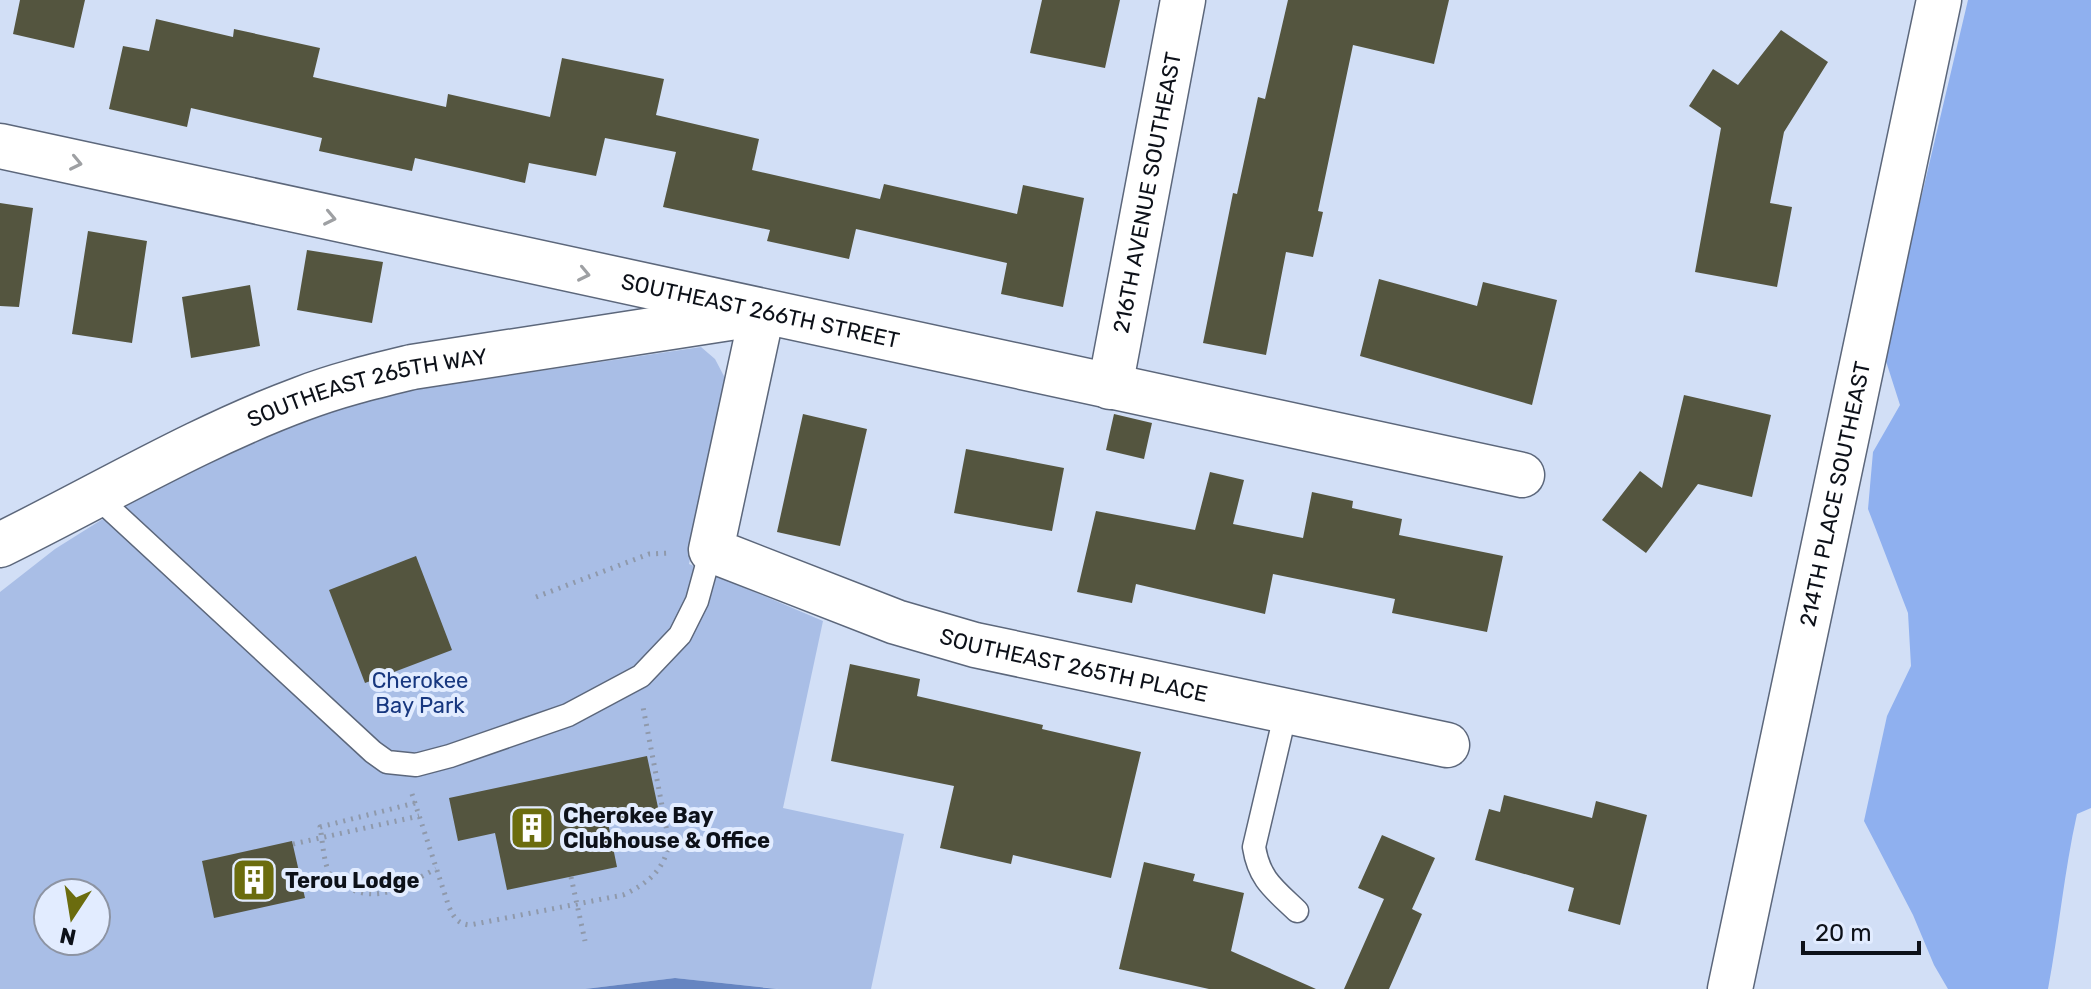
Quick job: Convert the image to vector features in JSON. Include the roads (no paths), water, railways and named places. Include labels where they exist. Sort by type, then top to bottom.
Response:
[{"type":"street","name":"216TH AVENUE SOUTHEAST","points":[[1110,387],[1183,0]]},
{"type":"street","name":"214TH PLACE SOUTHEAST","points":[[1730,989],[1939,0]]},
{"type":"street","name":"SOUTHEAST 266TH STREET","points":[[0,146],[1522,475]]},
{"type":"street","name":"SOUTHEAST 265TH WAY","points":[[0,545],[94,494],[247,421],[303,398],[363,379],[412,367],[762,313]]},
{"type":"street","points":[[711,550],[762,313]]},
{"type":"street","name":"SOUTHEAST 265TH PLACE","points":[[711,550],[896,622],[975,645],[1447,745]]},
{"type":"lane","points":[[94,494],[373,752],[387,762],[401,764],[416,765],[450,756],[568,715],[637,678],[680,635],[697,601],[711,550]]},
{"type":"lane","points":[[1286,711],[1254,847],[1257,866],[1265,880],[1297,911]]},
{"type":"place","name":"Cherokee Bay Clubhouse & Office","points":[[532,828]]},
{"type":"place","name":"Terou Lodge","points":[[254,880]]},
{"type":"park label","name":"Cherokee Bay Park","points":[[420,692]]}]
